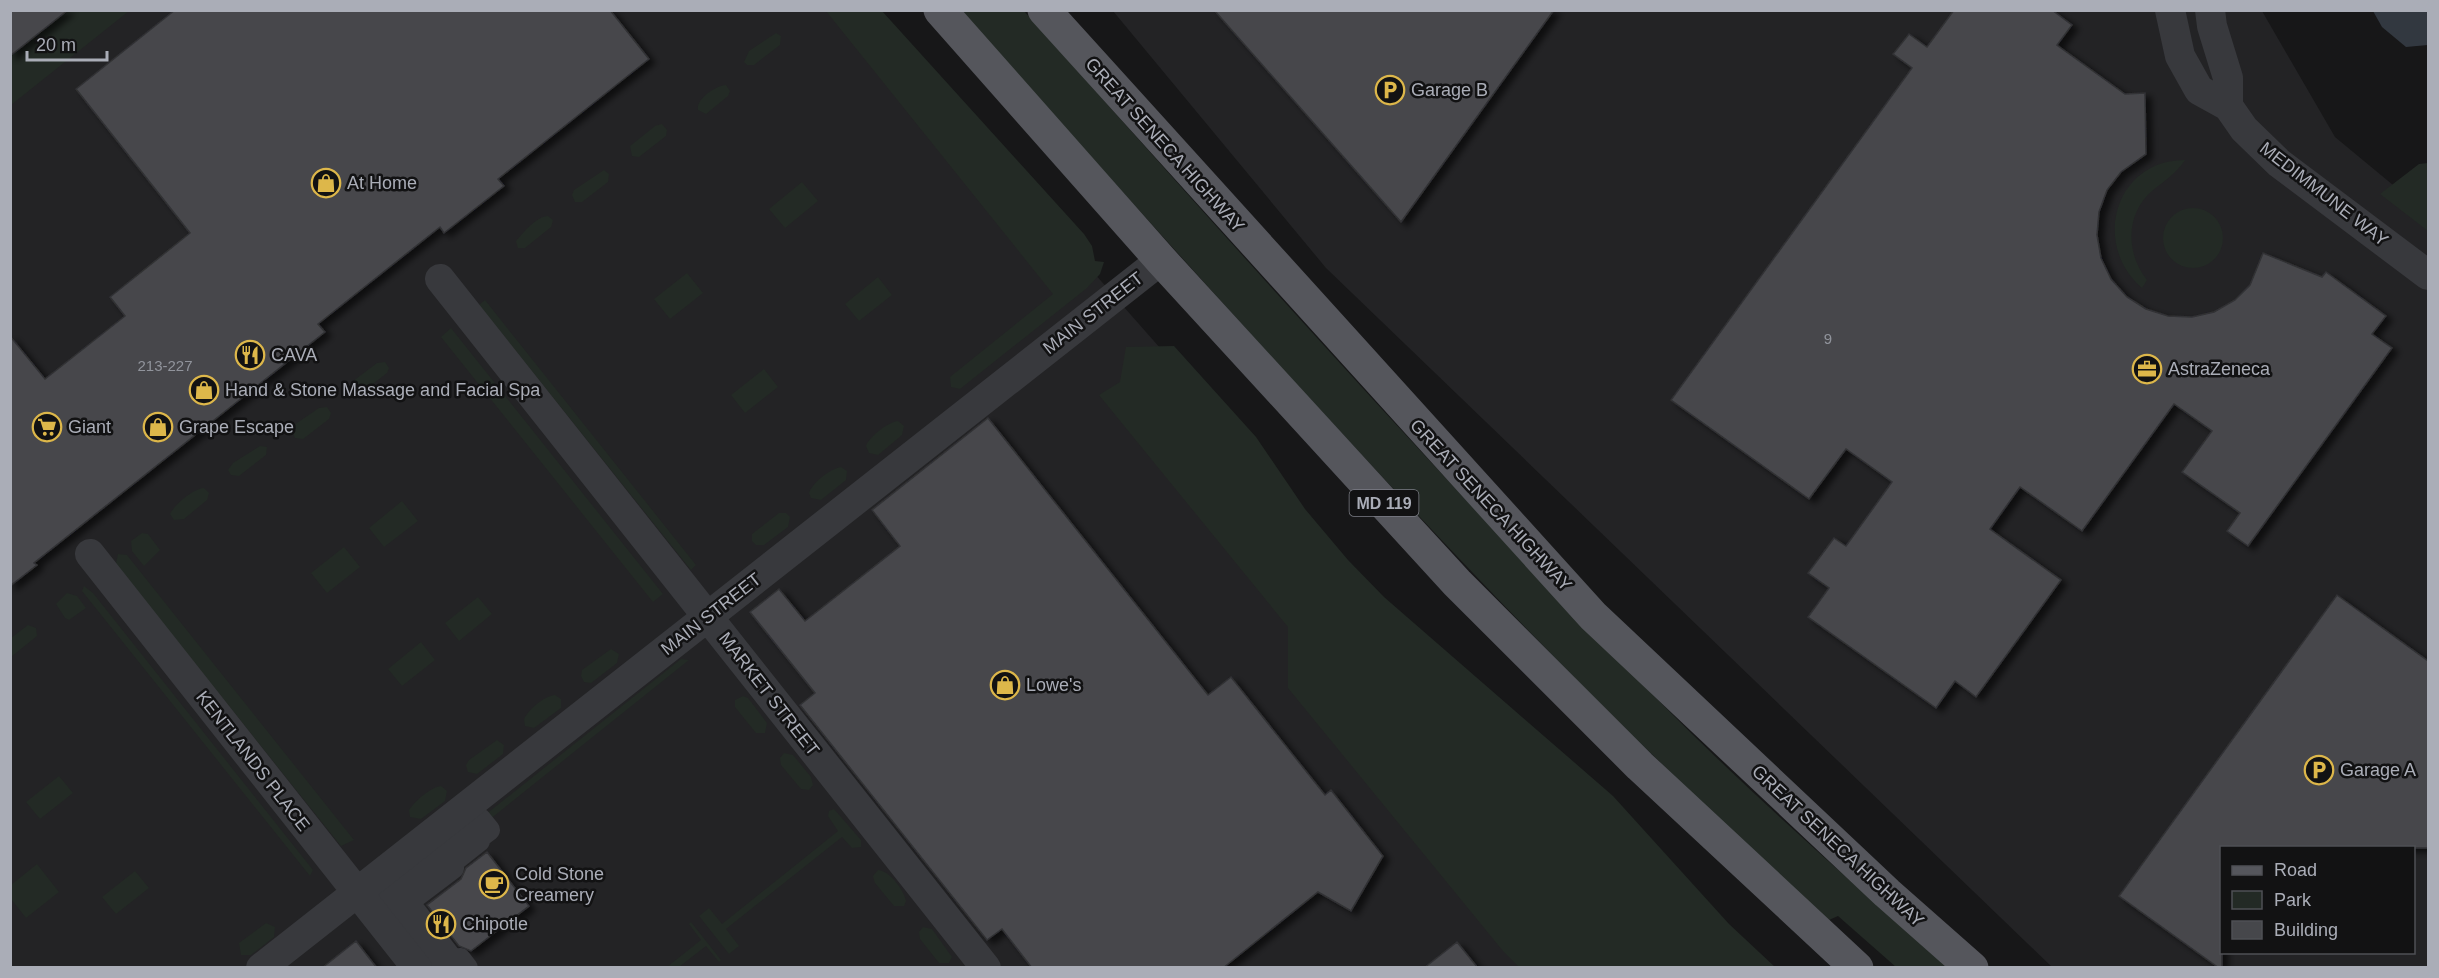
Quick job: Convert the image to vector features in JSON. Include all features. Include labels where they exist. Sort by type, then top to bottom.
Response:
[{"type":"main road","name":"MD 119","points":[[940,10],[1161,260],[1457,583],[1640,766],[1857,968]]},
{"type":"main road","name":"GREAT SENECA HIGHWAY","points":[[1044,10],[1593,616],[1887,893],[1972,968]]},
{"type":"street","name":"MEDIMMUNE WAY","points":[[2170,10],[2180,56],[2199,90],[2228,106],[2244,129],[2279,163],[2428,275]]},
{"type":"street","points":[[2210,10],[2212,26],[2228,78],[2228,106]]},
{"type":"street","name":"MAIN STREET","points":[[261,968],[1161,260]]},
{"type":"street","name":"MARKET STREET","points":[[440,279],[986,968]]},
{"type":"street","name":"KENTLANDS PLACE","points":[[90,555],[417,968]]},
{"type":"street","points":[[438,968],[392,910],[388,895],[396,885],[480,819],[489,830],[450,864],[453,867],[408,902],[455,963],[460,959],[467,968]]},
{"type":"shaded area","points":[[116,11],[863,11],[1280,484],[1368,592],[1773,967],[11,967],[10,95]]},
{"type":"shaded area","points":[[1113,11],[2262,11],[2335,137],[2428,214],[2428,967],[2052,967],[1326,268]]},
{"type":"shaded area","points":[[2373,11],[2428,11],[2428,45],[2406,47],[2382,27]]},
{"type":"green space","points":[[68,11],[129,11],[11,105],[11,56]]},
{"type":"green space","points":[[826,11],[882,11],[1084,234],[1092,246],[1095,261],[1104,262],[1100,274],[1087,288],[960,389],[951,387],[950,377],[1053,294]]},
{"type":"green space","points":[[960,11],[1024,11],[1418,449],[1580,620],[1732,772],[1948,967],[1896,967],[1838,916],[1829,920],[1713,813],[1601,704],[1382,477]]},
{"type":"green space","points":[[776,33],[781,36],[780,45],[754,65],[747,65],[744,62],[749,51]]},
{"type":"green space","points":[[726,85],[730,91],[728,96],[706,114],[698,110],[700,102],[707,94]]},
{"type":"green space","points":[[662,124],[667,130],[666,136],[639,157],[632,156],[630,146],[655,126]]},
{"type":"green space","points":[[2185,160],[2174,173],[2143,200],[2133,222],[2132,246],[2140,270],[2147,280],[2142,288],[2126,270],[2117,249],[2115,228],[2118,208],[2127,189],[2142,174],[2161,164]]},
{"type":"green space","points":[[2428,163],[2428,231],[2380,194],[2419,164]]},
{"type":"green space","points":[[604,170],[609,174],[608,182],[582,202],[575,202],[572,195],[574,190]]},
{"type":"green space","points":[[802,182],[818,201],[785,228],[769,209]]},
{"type":"green space","points":[[2193,208],[2214,217],[2223,238],[2214,259],[2193,268],[2172,259],[2163,238],[2172,217]]},
{"type":"green space","points":[[548,216],[553,220],[551,227],[525,248],[518,248],[516,241],[522,234],[535,222]]},
{"type":"green space","points":[[687,273],[703,293],[670,319],[654,299]]},
{"type":"green space","points":[[878,277],[892,295],[859,321],[845,304]]},
{"type":"green space","points":[[485,300],[696,565],[691,570],[479,305]]},
{"type":"green space","points":[[451,328],[663,594],[653,602],[441,337]]},
{"type":"green space","points":[[1174,346],[1256,437],[1305,509],[1348,560],[1384,597],[1613,796],[1729,924],[1775,967],[1519,967],[1503,951],[1288,688],[1288,627],[1099,395],[1120,382],[1126,347]]},
{"type":"green space","points":[[385,362],[389,368],[387,373],[361,393],[352,392],[352,382],[377,363]]},
{"type":"green space","points":[[764,369],[778,387],[745,413],[731,395]]},
{"type":"green space","points":[[327,407],[331,413],[329,419],[303,439],[295,438],[292,431],[294,425],[319,408]]},
{"type":"green space","points":[[898,421],[904,426],[902,435],[878,455],[869,453],[866,446],[871,438],[885,427]]},
{"type":"green space","points":[[260,446],[267,447],[266,455],[239,476],[231,475],[228,470],[233,463]]},
{"type":"green space","points":[[841,467],[847,471],[846,480],[821,500],[811,498],[809,493],[818,480],[832,470]]},
{"type":"green space","points":[[204,488],[209,493],[207,500],[184,519],[174,520],[170,514],[176,506],[190,494]]},
{"type":"green space","points":[[402,501],[418,521],[384,547],[369,528]]},
{"type":"green space","points":[[779,513],[786,513],[790,517],[788,527],[764,545],[756,545],[752,541],[752,534]]},
{"type":"green space","points":[[142,533],[148,534],[160,550],[144,566],[132,551],[131,541]]},
{"type":"green space","points":[[344,547],[360,567],[327,593],[311,573]]},
{"type":"green space","points":[[118,554],[127,555],[354,840],[341,846],[120,570],[116,563]]},
{"type":"green space","points":[[84,586],[93,593],[313,870],[310,876],[82,591]]},
{"type":"green space","points":[[67,593],[77,596],[86,608],[69,620],[65,618],[56,604]]},
{"type":"green space","points":[[478,597],[492,614],[459,641],[445,623]]},
{"type":"green space","points":[[28,625],[36,628],[37,636],[11,657],[11,638]]},
{"type":"green space","points":[[421,642],[435,660],[402,686],[388,669]]},
{"type":"green space","points":[[611,649],[619,654],[617,663],[591,683],[584,682],[581,676],[582,670]]},
{"type":"green space","points":[[681,659],[689,660],[484,824],[480,819]]},
{"type":"green space","points":[[555,695],[561,699],[561,708],[534,728],[525,726],[524,719],[533,707],[542,700]]},
{"type":"green space","points":[[743,696],[748,698],[767,723],[765,733],[756,733],[735,707],[735,700]]},
{"type":"green space","points":[[497,740],[504,745],[503,754],[477,774],[468,772],[466,765],[469,760]]},
{"type":"green space","points":[[784,753],[793,755],[811,777],[813,785],[809,790],[801,789],[781,765],[780,758]]},
{"type":"green space","points":[[59,776],[73,793],[40,819],[26,802]]},
{"type":"green space","points":[[441,786],[447,791],[445,801],[421,819],[410,817],[409,810],[415,803],[428,792]]},
{"type":"green space","points":[[834,809],[861,840],[861,847],[852,848],[842,837],[726,929],[739,946],[729,954],[699,916],[709,908],[722,924],[838,831],[828,816],[829,811]]},
{"type":"green space","points":[[37,864],[59,892],[26,918],[11,899],[11,885]]},
{"type":"green space","points":[[878,870],[887,873],[899,886],[906,901],[904,906],[894,906],[875,883],[873,876]]},
{"type":"green space","points":[[135,871],[149,888],[116,914],[102,897]]},
{"type":"green space","points":[[691,922],[721,960],[719,962],[706,946],[679,967],[667,967],[701,940],[689,924]]},
{"type":"green space","points":[[266,923],[275,927],[274,937],[251,955],[241,955],[239,943]]},
{"type":"green space","points":[[923,927],[932,929],[952,957],[949,963],[939,963],[920,939],[919,932]]},
{"type":"building","points":[[10,10],[68,10],[10,56]]},
{"type":"building","name":"At Home","points":[[175,10],[610,10],[649,59],[498,179],[504,186],[444,233],[440,227],[318,324],[325,332],[34,563],[37,565],[10,586],[10,336],[45,379],[125,316],[110,297],[190,233],[76,89]]},
{"type":"building","name":"Garage B","points":[[1214,10],[1554,10],[1401,222]]},
{"type":"building","name":"AstraZeneca","points":[[1954,10],[2052,10],[2072,25],[2057,45],[2125,94],[2145,93],[2146,154],[2121,172],[2107,190],[2099,212],[2097,235],[2101,258],[2111,279],[2127,297],[2146,309],[2168,316],[2192,317],[2214,312],[2235,300],[2250,285],[2263,253],[2322,277],[2326,272],[2386,316],[2372,334],[2392,348],[2248,546],[2227,531],[2240,513],[2182,472],[2212,431],[2174,404],[2082,531],[2020,487],[1990,529],[2061,580],[1976,697],[1955,681],[1936,708],[1808,617],[1829,588],[1808,573],[1834,538],[1846,546],[1892,482],[1846,449],[1809,499],[1671,400],[1912,68],[1893,54],[1909,34],[1927,47]]},
{"type":"building","name":"Lowe's","points":[[988,418],[1208,695],[1231,677],[1325,795],[1331,790],[1383,856],[1351,911],[1318,892],[1223,968],[1032,968],[1002,929],[987,940],[800,705],[815,693],[750,612],[779,589],[805,621],[900,546],[872,510]]},
{"type":"building","name":"Garage A","points":[[2337,595],[2428,661],[2428,848],[2415,848],[2415,846],[2220,846],[2222,968],[2119,896]]},
{"type":"building","points":[[487,852],[529,906],[471,951],[459,946],[427,905],[461,879],[466,868]]},
{"type":"building","points":[[356,941],[377,968],[322,968]]},
{"type":"building","points":[[1457,942],[1478,968],[1424,968]]},
{"type":"place","name":"Garage B","points":[[1390,90]]},
{"type":"place","name":"At Home","points":[[326,183]]},
{"type":"place","name":"CAVA","points":[[250,355]]},
{"type":"place","name":"AstraZeneca","points":[[2147,369]]},
{"type":"place","name":"Hand & Stone Massage and Facial Spa","points":[[204,390]]},
{"type":"place","name":"Giant","points":[[47,427]]},
{"type":"place","name":"Grape Escape","points":[[158,427]]},
{"type":"place","name":"Lowe's","points":[[1005,685]]},
{"type":"place","name":"Garage A","points":[[2319,770]]},
{"type":"place","name":"Cold Stone Creamery","points":[[494,884]]},
{"type":"place","name":"Chipotle","points":[[441,924]]}]
